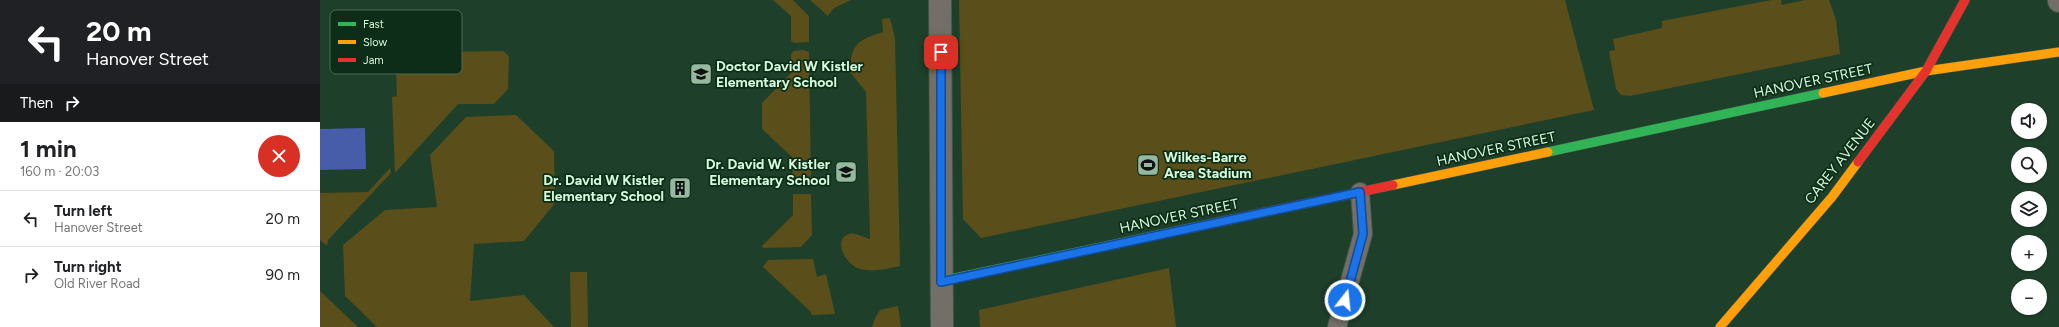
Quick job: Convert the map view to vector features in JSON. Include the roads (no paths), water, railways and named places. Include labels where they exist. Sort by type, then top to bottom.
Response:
[{"type":"street","points":[[940,0],[942,327]]},
{"type":"street","name":"CAREY AVENUE","points":[[1720,327],[1832,197],[1926,71],[1965,0]]},
{"type":"street","name":"HANOVER STREET","points":[[941,282],[1926,71],[2059,52]]},
{"type":"lane","points":[[1337,327],[1363,234],[1360,192]]},
{"type":"water","points":[[365,128],[366,169],[320,170],[320,129]]},
{"type":"place","name":"Doctor David W Kistler Elementary School","points":[[701,74]]},
{"type":"place","name":"Wilkes-Barre Area Stadium","points":[[1148,165]]},
{"type":"place","name":"Dr. David W. Kistler Elementary School","points":[[846,172]]},
{"type":"place","name":"Dr. David W Kistler Elementary School","points":[[680,188]]}]
